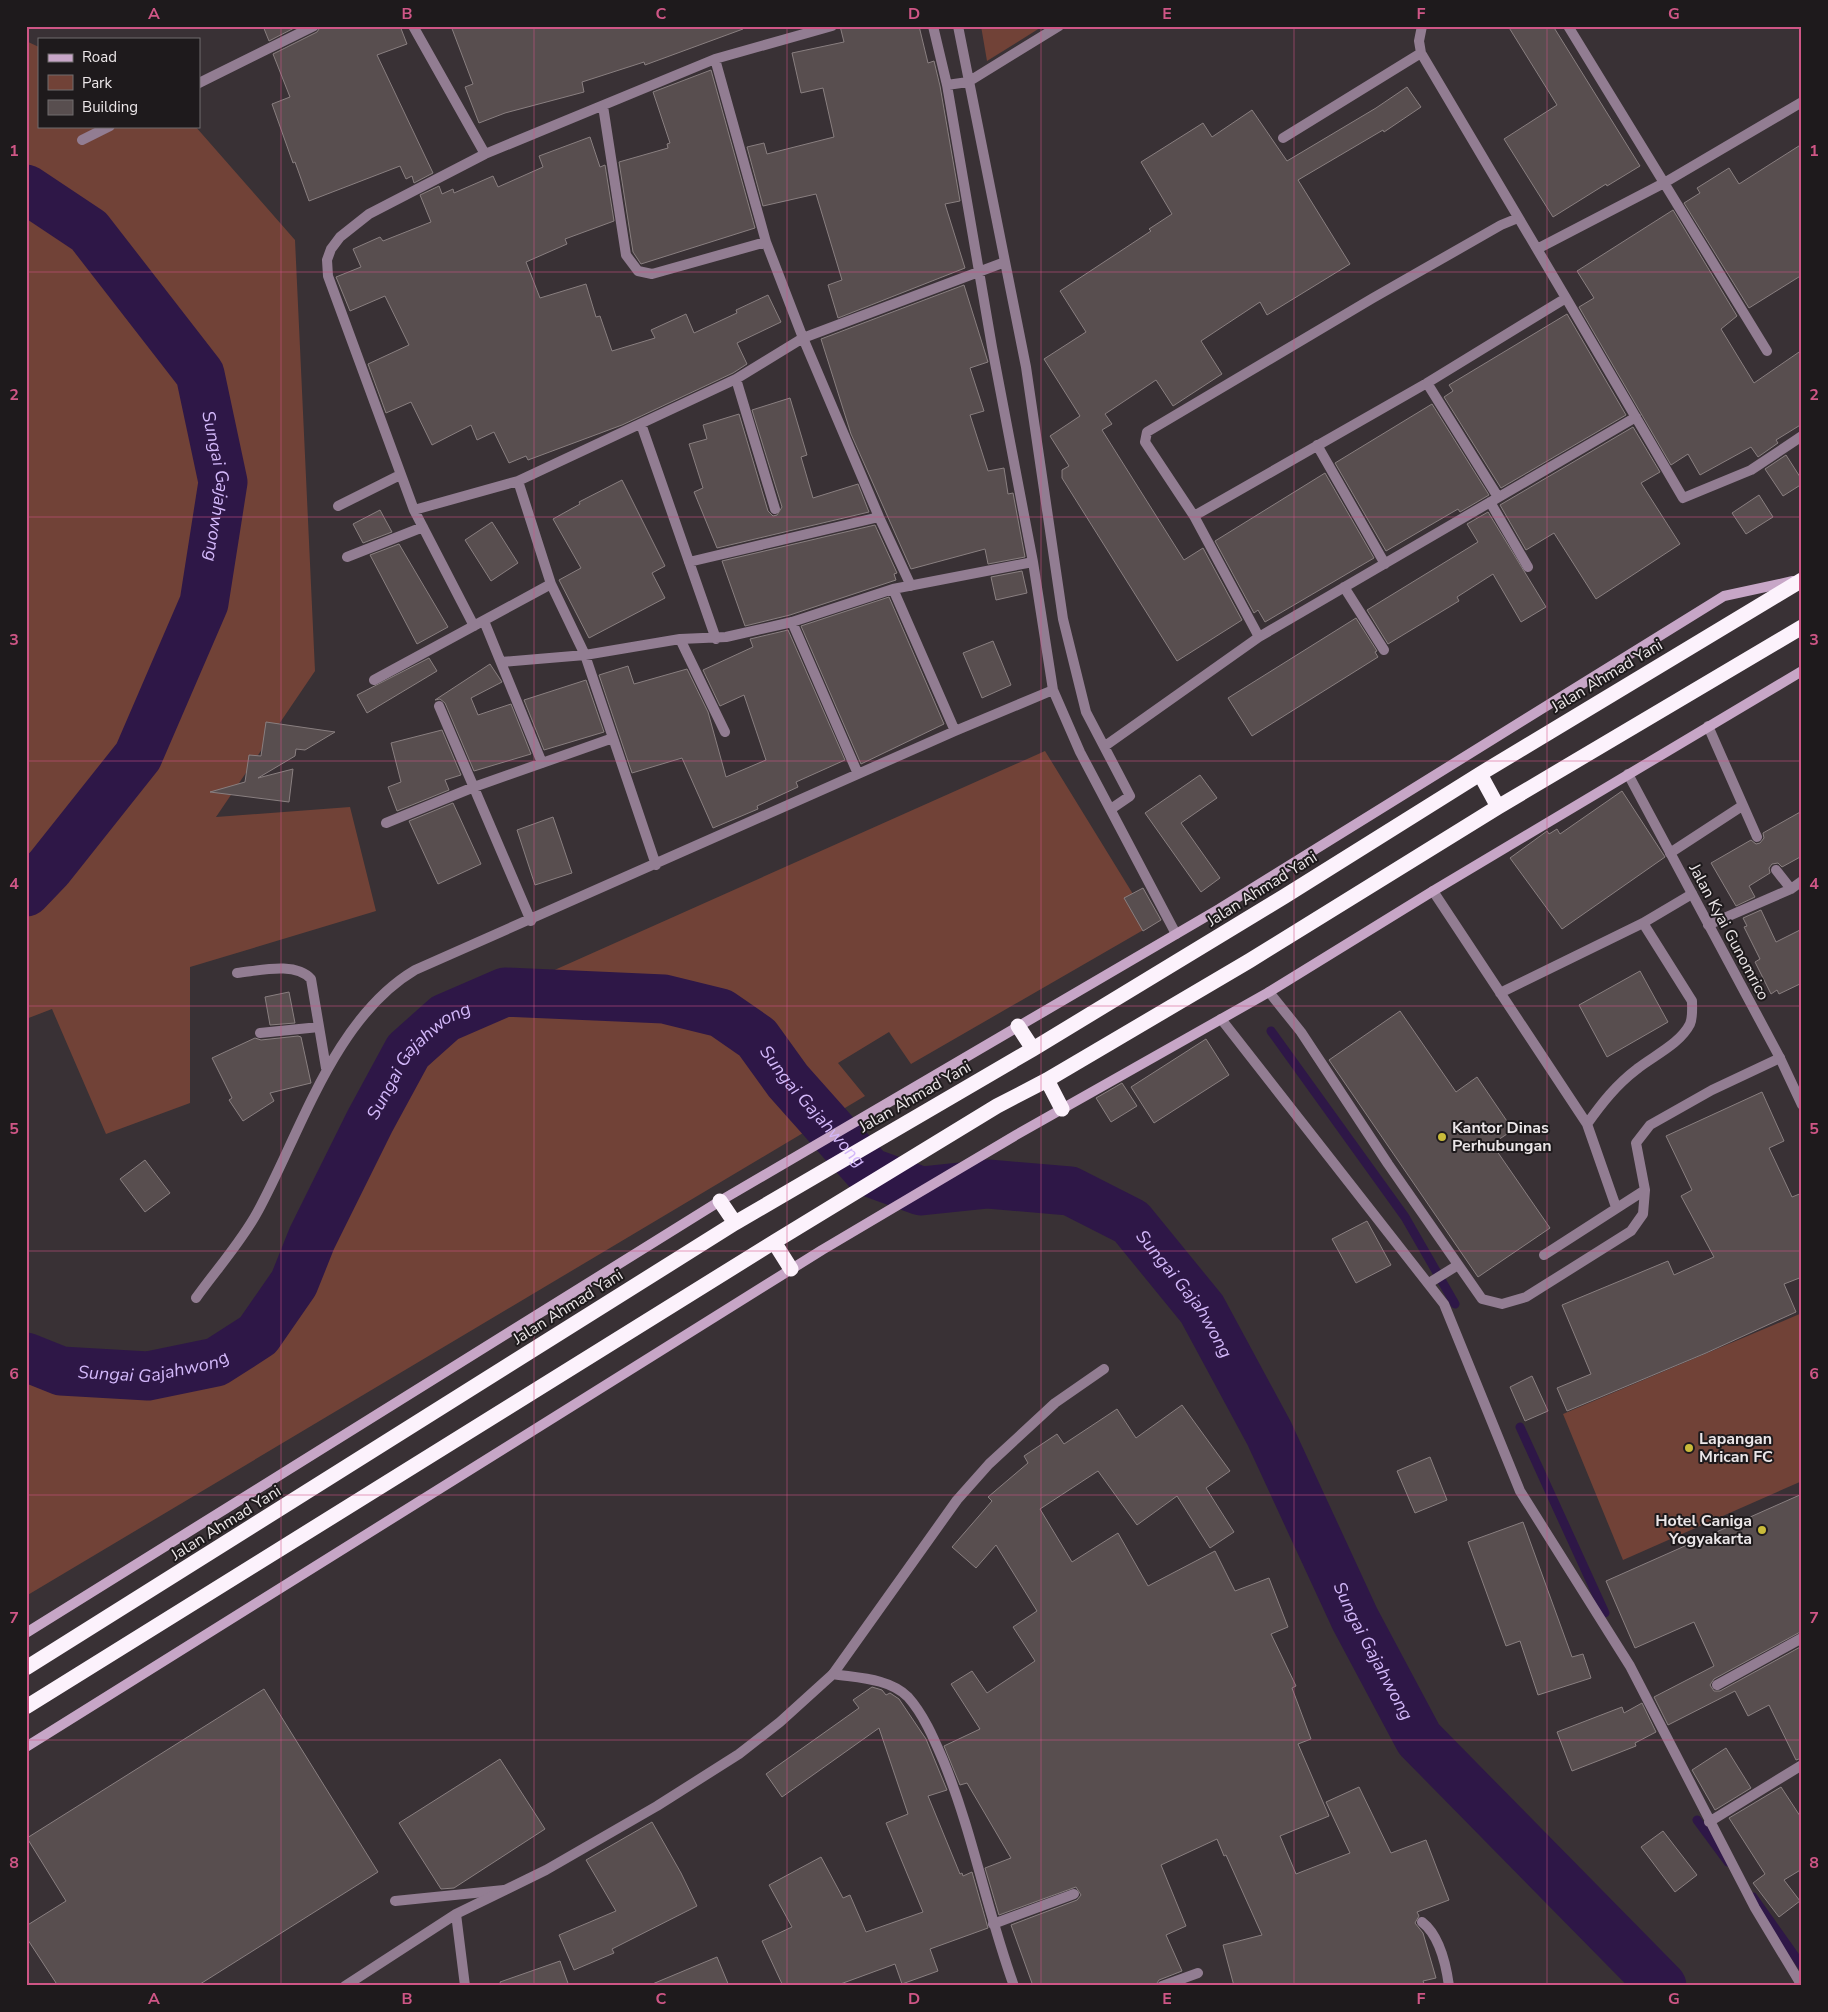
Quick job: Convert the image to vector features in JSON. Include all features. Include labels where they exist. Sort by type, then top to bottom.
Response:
[{"type":"highway","name":"Jalan Ahmad Yani","points":[[26,1668],[735,1223],[1033,1049],[1285,896],[1480,774],[1802,580]]},
{"type":"highway","points":[[26,1707],[774,1242],[997,1106],[1047,1080],[1249,961],[1498,807],[1802,627]]},
{"type":"highway","points":[[1480,774],[1498,807]]},
{"type":"highway","points":[[1018,1026],[1033,1049]]},
{"type":"highway","points":[[1047,1080],[1062,1109]]},
{"type":"highway","points":[[720,1200],[735,1223]]},
{"type":"highway","points":[[774,1242],[791,1269]]},
{"type":"street","points":[[200,83],[314,26]]},
{"type":"street","points":[[413,26],[485,154]]},
{"type":"street","points":[[474,626],[414,510],[328,276],[327,260],[340,237],[369,214],[485,154],[715,60],[832,26]]},
{"type":"street","points":[[933,26],[949,84],[983,268],[1053,690],[1080,752],[1118,804],[1176,934]]},
{"type":"street","points":[[958,26],[967,82],[1026,367],[1063,619],[1086,712],[1130,796],[1118,804]]},
{"type":"street","points":[[949,84],[967,82],[1060,26]]},
{"type":"street","points":[[1422,26],[1419,41],[1421,53],[1683,498],[1751,470],[1802,436]]},
{"type":"street","points":[[1568,26],[1767,351]]},
{"type":"street","points":[[1283,138],[1421,53]]},
{"type":"street","points":[[715,60],[766,242],[803,338],[878,517],[911,586]]},
{"type":"street","points":[[1538,249],[1664,183],[1802,102]]},
{"type":"street","points":[[603,106],[626,255],[638,272],[652,274],[766,242]]},
{"type":"street","points":[[82,140],[106,128]]},
{"type":"street","points":[[1259,637],[1194,516],[1146,442],[1146,432],[1373,298],[1518,218]]},
{"type":"street","points":[[414,510],[518,481],[736,379],[803,338],[1003,262]]},
{"type":"street","points":[[1194,516],[1427,383],[1566,298]]},
{"type":"street","points":[[736,379],[775,509]]},
{"type":"street","points":[[1427,383],[1494,499],[1528,567]]},
{"type":"street","points":[[1105,746],[1259,637],[1636,417]]},
{"type":"street","points":[[641,424],[716,639]]},
{"type":"street","points":[[1317,445],[1384,564]]},
{"type":"street","points":[[338,506],[400,474]]},
{"type":"street","points":[[518,481],[551,584],[585,655],[656,865]]},
{"type":"street","points":[[689,562],[878,517]]},
{"type":"street","points":[[347,557],[423,527]]},
{"type":"street","points":[[501,662],[585,655],[680,639],[716,639],[792,622],[893,589],[1033,562]]},
{"type":"street","points":[[26,1633],[720,1200],[1176,934],[1724,596],[1802,580]]},
{"type":"street","points":[[374,680],[551,584]]},
{"type":"street","points":[[1344,588],[1384,650]]},
{"type":"street","points":[[893,589],[955,731]]},
{"type":"street","points":[[484,621],[542,763]]},
{"type":"street","points":[[792,622],[858,774]]},
{"type":"street","points":[[680,639],[725,732]]},
{"type":"street","points":[[26,1747],[822,1250],[1016,1135],[1269,992],[1433,891],[1802,671]]},
{"type":"street","points":[[196,1298],[257,1213],[326,1068],[378,999],[395,982],[415,970],[531,921],[955,731],[1053,690]]},
{"type":"street","points":[[439,706],[531,921]]},
{"type":"street","points":[[1708,726],[1757,837]]},
{"type":"street","points":[[386,823],[474,787],[613,738]]},
{"type":"street","name":"Jalan Kyai Gunomrico","points":[[1628,774],[1780,1058],[1802,1106]]},
{"type":"street","points":[[1670,853],[1742,806]]},
{"type":"street","points":[[1776,870],[1790,889]]},
{"type":"street","points":[[1708,925],[1790,889],[1802,881]]},
{"type":"street","points":[[1433,891],[1587,1124],[1616,1207]]},
{"type":"street","points":[[1500,993],[1643,923],[1692,894]]},
{"type":"street","points":[[1587,1124],[1608,1094],[1636,1069],[1678,1039],[1690,1024],[1692,1001],[1643,923]]},
{"type":"street","points":[[237,973],[288,969],[307,974],[311,979],[326,1068]]},
{"type":"street","points":[[1269,992],[1301,1032],[1454,1268],[1482,1299],[1502,1304],[1526,1297],[1632,1231],[1643,1214],[1645,1190],[1636,1143],[1650,1125],[1712,1090],[1780,1058]]},
{"type":"street","points":[[1221,1018],[1432,1281],[1444,1304],[1520,1491],[1630,1666],[1755,1908],[1802,1986]]},
{"type":"street","points":[[260,1033],[319,1027]]},
{"type":"street","points":[[1544,1255],[1645,1190]]},
{"type":"street","points":[[1432,1281],[1454,1268]]},
{"type":"street","points":[[345,1986],[456,1914],[507,1889],[657,1806],[740,1754],[780,1722],[832,1674],[957,1500],[983,1471],[1055,1403],[1104,1369]]},
{"type":"street","points":[[1717,1685],[1802,1638]]},
{"type":"street","points":[[832,1674],[874,1680],[890,1686],[907,1697],[930,1730],[965,1817],[994,1924],[1014,1986]]},
{"type":"street","points":[[1709,1822],[1802,1765]]},
{"type":"street","points":[[395,1901],[507,1889]]},
{"type":"street","points":[[994,1924],[1074,1894]]},
{"type":"street","points":[[456,1914],[465,1986]]},
{"type":"street","points":[[1422,1922],[1436,1937],[1449,1986]]},
{"type":"street","points":[[1162,1986],[1198,1973]]},
{"type":"green space","points":[[981,26],[1043,26],[987,61]]},
{"type":"green space","points":[[26,41],[38,47],[38,128],[197,128],[295,240],[315,671],[216,817],[350,807],[376,911],[190,967],[190,1103],[106,1134],[52,1009],[26,1019]]},
{"type":"green space","points":[[1045,751],[1152,925],[911,1064],[889,1032],[838,1063],[865,1096],[26,1596],[26,1357],[61,1371],[258,1335],[294,1283],[312,1238],[370,1121],[505,992]]},
{"type":"green space","name":"Lapangan Mrican FC","points":[[1802,1313],[1802,1481],[1623,1560],[1563,1414]]},
{"type":"building","points":[[263,26],[298,26],[269,41]]},
{"type":"building","points":[[321,26],[400,26],[407,44],[377,55],[433,173],[414,183],[412,176],[406,179],[400,166],[309,201],[272,104],[290,97],[273,54],[317,32]]},
{"type":"building","points":[[451,26],[743,26],[743,29],[645,65],[644,62],[582,82],[584,92],[505,113],[479,123],[465,87],[473,84]]},
{"type":"building","points":[[840,26],[919,26],[928,63],[934,61],[940,86],[960,201],[945,204],[965,268],[838,318],[828,285],[842,280],[816,194],[763,206],[747,147],[764,143],[767,154],[834,137],[823,88],[801,93],[792,53],[844,42]]},
{"type":"building","points":[[1508,26],[1553,26],[1640,166],[1607,186],[1606,184],[1553,217],[1504,139],[1557,105]]},
{"type":"building","points":[[711,70],[755,228],[641,264],[633,252],[619,162],[668,148],[667,144],[670,143],[653,92]]},
{"type":"building","points":[[1407,87],[1421,107],[1384,132],[1383,130],[1298,180],[1350,264],[1267,315],[1260,302],[1201,341],[1222,374],[1173,406],[1156,380],[1105,414],[1112,424],[1102,430],[1184,560],[1203,548],[1242,620],[1177,661],[1062,478],[1062,470],[1069,466],[1050,436],[1080,416],[1044,359],[1086,332],[1060,291],[1151,231],[1149,229],[1172,214],[1141,162],[1203,123],[1212,137],[1252,110],[1287,161],[1376,108]]},
{"type":"building","points":[[590,137],[600,167],[605,165],[614,221],[565,239],[567,244],[526,262],[540,298],[586,284],[596,317],[600,316],[612,351],[655,338],[651,330],[686,314],[694,333],[737,313],[736,310],[768,295],[781,322],[737,343],[747,364],[733,373],[622,425],[528,460],[526,456],[509,463],[494,432],[477,440],[471,425],[432,445],[411,402],[386,413],[368,364],[409,345],[385,296],[350,311],[336,277],[361,267],[353,249],[380,237],[383,241],[431,222],[420,195],[439,186],[442,194],[453,189],[454,193],[493,176],[498,187],[543,167],[539,156]]},
{"type":"building","points":[[1802,144],[1802,275],[1749,308],[1684,203],[1700,193],[1697,188],[1729,168],[1739,184]]},
{"type":"building","points":[[1673,210],[1737,316],[1721,329],[1754,383],[1802,350],[1802,424],[1776,440],[1778,443],[1758,457],[1751,447],[1700,475],[1688,454],[1671,465],[1579,307],[1594,298],[1577,271]]},
{"type":"building","points":[[964,285],[988,362],[970,368],[984,411],[970,415],[988,471],[1004,468],[1008,494],[1013,493],[1025,557],[988,564],[985,549],[911,569],[851,434],[821,339]]},
{"type":"building","points":[[1567,314],[1626,415],[1501,488],[1444,397],[1453,391],[1449,385]]},
{"type":"building","points":[[790,398],[807,455],[801,457],[813,498],[858,484],[869,512],[717,548],[694,492],[703,488],[689,444],[707,439],[703,425],[739,414],[768,511],[773,516],[777,515],[782,507],[752,410]]},
{"type":"building","points":[[1432,404],[1489,495],[1460,512],[1458,509],[1386,551],[1335,463]]},
{"type":"building","points":[[1633,427],[1660,472],[1641,483],[1680,544],[1596,599],[1554,533],[1526,550],[1500,505]]},
{"type":"building","points":[[1786,455],[1802,480],[1802,484],[1783,496],[1765,469]]},
{"type":"building","points":[[1325,473],[1374,558],[1265,622],[1258,610],[1254,613],[1215,541]]},
{"type":"building","points":[[622,480],[665,566],[652,573],[665,598],[589,638],[559,580],[581,568],[553,519],[580,504],[579,502]]},
{"type":"building","points":[[1759,495],[1773,517],[1746,534],[1732,513]]},
{"type":"building","points":[[380,510],[392,532],[363,543],[353,524]]},
{"type":"building","points":[[1488,512],[1546,607],[1521,622],[1493,574],[1457,597],[1459,601],[1388,644],[1367,610],[1478,542],[1467,524]]},
{"type":"building","points":[[492,522],[518,563],[491,581],[465,540]]},
{"type":"building","points":[[875,525],[897,573],[894,574],[896,580],[790,615],[745,626],[722,561]]},
{"type":"building","points":[[399,544],[448,627],[417,644],[370,555]]},
{"type":"building","points":[[1022,571],[1027,593],[996,600],[991,577]]},
{"type":"building","points":[[889,597],[944,724],[861,764],[801,626]]},
{"type":"building","points":[[1356,618],[1377,651],[1375,652],[1378,657],[1252,736],[1228,698]]},
{"type":"building","points":[[788,630],[845,760],[796,782],[798,787],[757,806],[758,809],[713,828],[682,758],[632,773],[599,675],[628,666],[634,684],[687,669],[708,712],[726,777],[766,760],[744,695],[720,706],[703,670],[753,647],[750,639]]},
{"type":"building","points":[[993,641],[1011,685],[982,698],[963,653]]},
{"type":"building","points":[[429,658],[437,671],[367,713],[357,695]]},
{"type":"building","points":[[490,664],[502,682],[471,698],[478,715],[511,704],[531,754],[474,771],[445,703],[440,699],[435,700]]},
{"type":"building","points":[[586,680],[604,732],[544,750],[524,700]]},
{"type":"building","points":[[266,722],[335,732],[305,750],[296,749],[295,756],[258,778],[293,769],[289,802],[210,792],[245,782],[249,755],[261,756]]},
{"type":"building","points":[[442,730],[461,775],[445,780],[449,790],[397,811],[388,787],[401,782],[391,743]]},
{"type":"building","points":[[1200,775],[1217,798],[1181,823],[1220,878],[1201,892],[1145,813]]},
{"type":"building","points":[[1622,791],[1665,857],[1562,929],[1510,858],[1547,831],[1549,834],[1557,829],[1560,834]]},
{"type":"building","points":[[453,803],[481,864],[438,884],[409,821]]},
{"type":"building","points":[[1802,811],[1802,856],[1782,867],[1778,863],[1772,864],[1769,868],[1770,873],[1749,886],[1755,897],[1736,906],[1711,863],[1751,840],[1756,844],[1760,843],[1764,838],[1763,833]]},
{"type":"building","points":[[553,817],[572,873],[535,885],[517,830]]},
{"type":"building","points":[[1143,888],[1161,920],[1143,931],[1124,898]]},
{"type":"building","points":[[1761,910],[1776,942],[1802,929],[1802,983],[1779,994],[1777,990],[1771,994],[1755,962],[1760,959],[1744,927],[1747,926],[1743,918]]},
{"type":"building","points":[[1640,971],[1668,1022],[1607,1057],[1579,1005]]},
{"type":"building","points":[[289,992],[295,1023],[270,1025],[265,997]]},
{"type":"building","name":"Kantor Dinas Perhubungan","points":[[1400,1011],[1456,1092],[1477,1077],[1513,1130],[1492,1144],[1550,1228],[1478,1277],[1329,1060]]},
{"type":"building","points":[[301,1037],[311,1083],[270,1093],[274,1101],[243,1121],[229,1100],[232,1098],[212,1058],[255,1038],[261,1040]]},
{"type":"building","points":[[1206,1039],[1229,1075],[1154,1123],[1131,1087]]},
{"type":"building","points":[[1122,1083],[1137,1106],[1111,1122],[1096,1098]]},
{"type":"building","points":[[1762,1092],[1784,1141],[1769,1148],[1792,1197],[1802,1193],[1802,1277],[1784,1284],[1796,1312],[1706,1353],[1567,1411],[1557,1388],[1591,1374],[1562,1305],[1668,1261],[1674,1275],[1714,1257],[1681,1196],[1692,1190],[1666,1136]]},
{"type":"building","points":[[145,1160],[170,1193],[145,1212],[120,1179]]},
{"type":"building","points":[[1367,1221],[1391,1265],[1356,1283],[1332,1239]]},
{"type":"building","points":[[1532,1376],[1548,1411],[1525,1421],[1510,1387]]},
{"type":"building","points":[[1182,1405],[1230,1471],[1206,1488],[1234,1532],[1210,1548],[1177,1496],[1137,1525],[1098,1471],[1040,1509],[1072,1562],[1118,1533],[1148,1586],[1215,1551],[1235,1591],[1269,1578],[1288,1627],[1271,1634],[1296,1686],[1292,1688],[1311,1739],[1298,1744],[1329,1816],[1280,1836],[1296,1874],[1350,1853],[1326,1802],[1359,1787],[1391,1853],[1426,1840],[1449,1900],[1417,1912],[1419,1916],[1415,1923],[1423,1933],[1436,1978],[1423,1981],[1425,1986],[1234,1986],[1223,1945],[1262,1935],[1217,1839],[1161,1865],[1186,1926],[1166,1935],[1182,1971],[1159,1980],[1155,1986],[1033,1986],[1011,1925],[1077,1900],[1081,1895],[1076,1887],[999,1915],[985,1868],[1011,1858],[967,1783],[960,1785],[944,1746],[980,1729],[951,1684],[972,1671],[987,1693],[1035,1661],[1013,1627],[1037,1611],[996,1545],[976,1568],[952,1547],[992,1501],[988,1497],[1028,1463],[1024,1456],[1057,1434],[1064,1444],[1117,1409],[1136,1438]]},
{"type":"building","points":[[1430,1457],[1447,1500],[1415,1513],[1397,1471]]},
{"type":"building","points":[[1802,1494],[1802,1631],[1714,1679],[1710,1685],[1714,1691],[1720,1691],[1802,1646],[1802,1758],[1796,1760],[1769,1705],[1748,1716],[1735,1691],[1668,1725],[1654,1697],[1714,1666],[1694,1622],[1635,1648],[1606,1581]]},
{"type":"building","points":[[1523,1522],[1572,1657],[1583,1654],[1591,1678],[1538,1695],[1520,1641],[1506,1646],[1468,1542]]},
{"type":"building","points":[[872,1687],[882,1690],[886,1695],[890,1693],[899,1699],[926,1739],[947,1790],[928,1796],[960,1874],[962,1873],[963,1876],[972,1872],[988,1928],[930,1949],[938,1971],[902,1984],[895,1964],[835,1986],[783,1986],[762,1941],[792,1927],[769,1885],[821,1857],[843,1898],[850,1895],[866,1932],[923,1912],[886,1823],[908,1814],[879,1728],[782,1797],[766,1774],[859,1708],[853,1700]]},
{"type":"building","points":[[264,1689],[378,1872],[197,1986],[58,1986],[26,1937],[26,1926],[66,1901],[27,1838]]},
{"type":"building","points":[[1642,1703],[1656,1732],[1635,1743],[1636,1746],[1572,1771],[1557,1732],[1622,1707],[1624,1713]]},
{"type":"building","points":[[1726,1748],[1751,1788],[1715,1810],[1692,1770]]},
{"type":"building","points":[[500,1759],[545,1829],[454,1888],[441,1889],[399,1823]]},
{"type":"building","points":[[1781,1787],[1802,1819],[1802,1869],[1784,1880],[1800,1901],[1779,1917],[1753,1883],[1765,1874],[1729,1818]]},
{"type":"building","points":[[652,1822],[697,1906],[612,1949],[614,1953],[574,1970],[559,1935],[616,1911],[586,1860]]},
{"type":"building","points":[[1663,1831],[1697,1875],[1675,1892],[1641,1847]]},
{"type":"building","points":[[717,1957],[729,1986],[650,1986],[650,1985]]},
{"type":"building","points":[[560,1961],[569,1986],[501,1986],[500,1982]]},
{"type":"waterway","name":"Sungai Gajahwong","points":[[26,189],[89,231],[200,374],[223,482],[204,603],[138,756],[49,868],[26,892]]},
{"type":"waterway","name":"Sungai Gajahwong","points":[[26,1357],[61,1371],[148,1376],[216,1362],[258,1335],[294,1283],[312,1238],[370,1121],[408,1051],[445,1018],[505,992],[664,999],[721,1013],[757,1038],[788,1081],[869,1172],[921,1191],[988,1184],[1070,1191],[1131,1222],[1202,1309],[1269,1433],[1355,1619],[1419,1739],[1662,1986]]},
{"type":"waterway","points":[[1271,1031],[1405,1217],[1455,1304]]},
{"type":"waterway","points":[[1520,1427],[1605,1613]]},
{"type":"waterway","points":[[1697,1820],[1728,1862]]},
{"type":"waterway","points":[[1753,1897],[1802,1966]]},
{"type":"place","name":"Kantor Dinas Perhubungan","points":[[1442,1137]]},
{"type":"place","name":"Lapangan Mrican FC","points":[[1689,1448]]},
{"type":"place","name":"Hotel Caniga Yogyakarta","points":[[1762,1530]]}]
